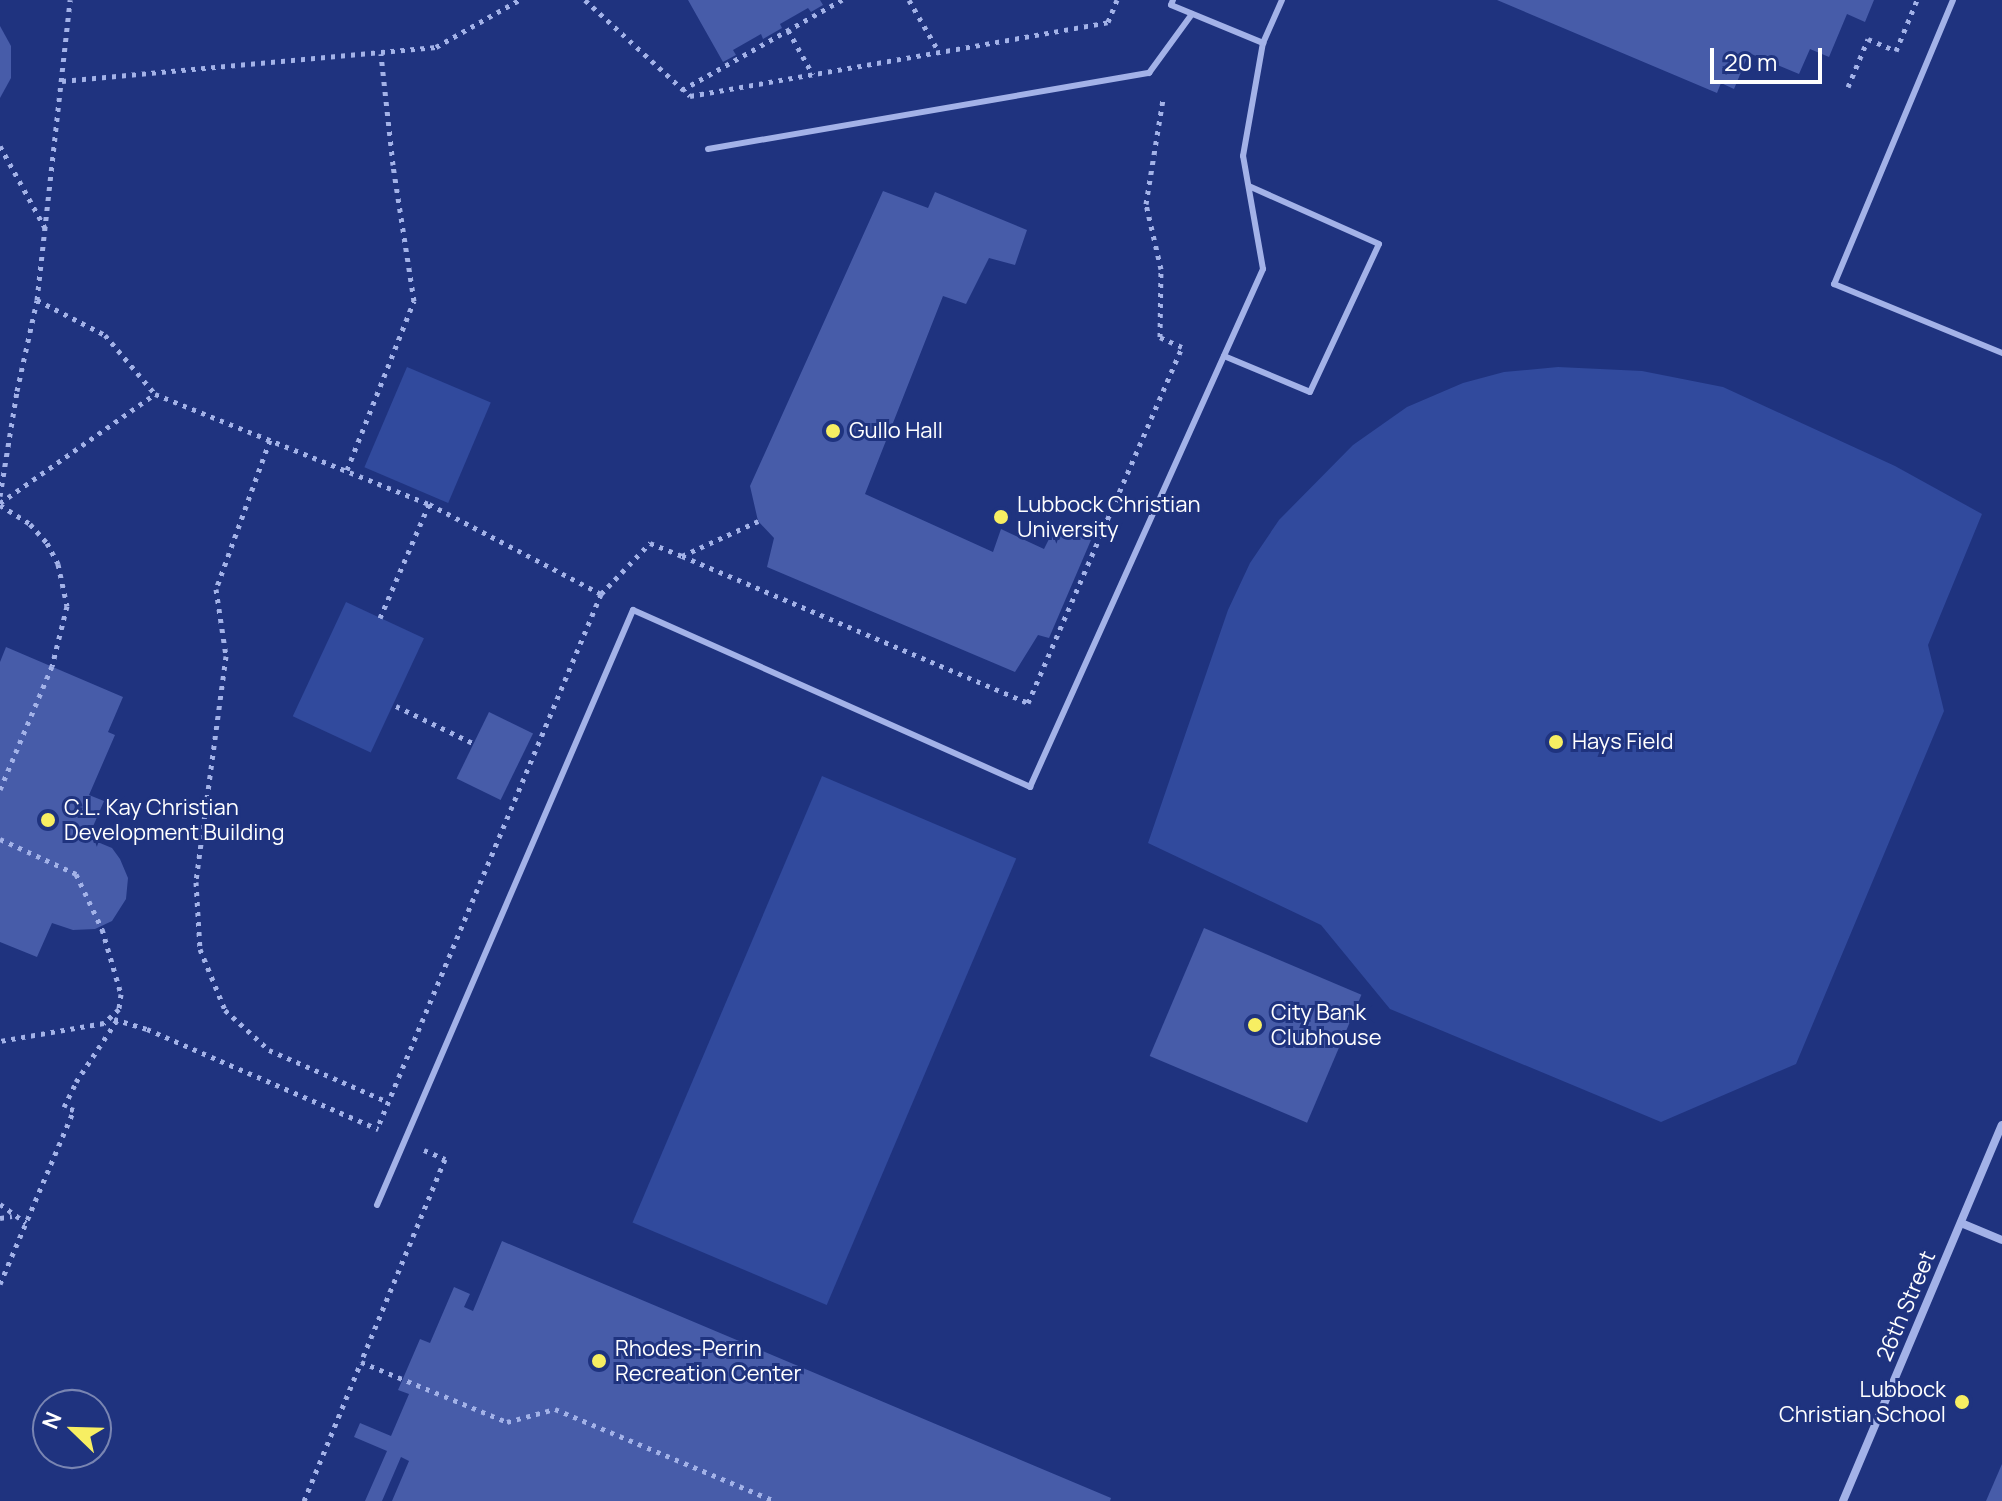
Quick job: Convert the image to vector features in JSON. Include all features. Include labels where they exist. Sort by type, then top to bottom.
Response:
[{"type":"street","name":"26th Street","points":[[1843,1501],[2002,1125]]},
{"type":"street","points":[[1961,1223],[2002,1240]]},
{"type":"lane","points":[[1173,0],[1171,5],[1263,43]]},
{"type":"lane","points":[[377,1205],[633,610],[1030,787],[1263,269],[1243,156],[1263,43],[1282,0]]},
{"type":"lane","points":[[1953,0],[1834,284],[2002,353]]},
{"type":"lane","points":[[708,149],[1149,73],[1192,14]]},
{"type":"lane","points":[[1224,356],[1310,392],[1379,244],[1249,186]]},
{"type":"path","points":[[0,496],[17,391],[37,300],[70,0]]},
{"type":"path","points":[[62,81],[436,47],[519,0]]},
{"type":"path","points":[[585,0],[690,96],[1108,22],[1117,0]]},
{"type":"path","points":[[682,90],[842,0]]},
{"type":"path","points":[[909,0],[939,52]]},
{"type":"path","points":[[1848,87],[1868,39],[1896,51],[1917,0]]},
{"type":"path","points":[[788,30],[813,75]]},
{"type":"path","points":[[347,470],[414,301],[393,165],[381,54]]},
{"type":"path","points":[[377,1129],[601,594],[650,543],[1028,703],[1182,347],[1160,337],[1161,269],[1146,204],[1163,99]]},
{"type":"path","points":[[0,146],[46,229]]},
{"type":"path","points":[[37,300],[105,335],[155,394],[429,504],[601,594]]},
{"type":"path","points":[[0,790],[52,666],[67,606],[58,564],[47,543],[30,524],[0,504],[155,394]]},
{"type":"path","points":[[270,440],[216,589],[226,656],[196,882],[200,949],[225,1010],[269,1050],[388,1102]]},
{"type":"path","points":[[380,618],[429,504]]},
{"type":"path","points":[[682,556],[758,521]]},
{"type":"path","points":[[396,706],[475,744]]},
{"type":"path","points":[[0,839],[76,874],[102,929],[121,994],[115,1019],[64,1107],[74,1110],[0,1284]]},
{"type":"path","points":[[0,1041],[115,1019],[147,1029],[385,1133]]},
{"type":"path","points":[[304,1501],[445,1159],[423,1150]]},
{"type":"path","points":[[0,1204],[26,1223]]},
{"type":"path","points":[[0,1218],[13,1216]]},
{"type":"path","points":[[361,1362],[507,1422],[555,1409],[775,1501]]},
{"type":"shaded area","points":[[407,367],[491,403],[448,503],[364,467]]},
{"type":"shaded area","name":"Hays Field","points":[[1558,367],[1642,371],[1723,387],[1895,466],[1982,514],[1928,645],[1944,711],[1796,1064],[1661,1122],[1390,1009],[1321,925],[1148,843],[1228,610],[1250,563],[1279,520],[1353,445],[1407,407],[1463,383],[1504,372]]},
{"type":"shaded area","points":[[346,602],[424,638],[371,753],[293,716]]},
{"type":"shaded area","points":[[822,776],[1016,858],[827,1305],[632,1222]]},
{"type":"building","points":[[688,0],[820,0],[823,5],[811,12],[808,8],[780,24],[782,28],[763,39],[761,34],[733,50],[736,55],[723,62]]},
{"type":"building","points":[[1497,0],[1874,0],[1865,22],[1847,14],[1829,57],[1810,49],[1799,74],[1749,53],[1734,89],[1721,83],[1717,93]]},
{"type":"building","points":[[0,26],[11,46],[11,78],[0,98]]},
{"type":"building","name":"Gullo Hall","points":[[883,191],[928,208],[935,192],[1027,230],[1015,265],[989,258],[966,304],[943,296],[865,494],[993,552],[1001,529],[1044,549],[1056,525],[1091,540],[1049,638],[1038,635],[1015,672],[767,567],[774,538],[758,521],[750,486]]},
{"type":"building","name":"C.L. Kay Christian Development Building","points":[[6,647],[123,697],[108,732],[115,735],[89,795],[104,801],[88,838],[112,848],[120,859],[128,878],[126,899],[112,921],[95,929],[73,930],[52,923],[37,957],[0,942],[0,662]]},
{"type":"building","points":[[489,712],[533,733],[501,800],[457,779]]},
{"type":"building","name":"City Bank Clubhouse","points":[[1204,928],[1361,995],[1307,1123],[1150,1056]]},
{"type":"building","name":"Rhodes-Perrin Recreation Center","points":[[502,1241],[1111,1498],[1110,1501],[392,1501],[409,1461],[401,1457],[382,1501],[365,1501],[387,1451],[354,1437],[360,1423],[391,1436],[409,1394],[398,1390],[420,1339],[430,1343],[454,1287],[470,1294],[464,1307],[473,1311]]},
{"type":"building","points":[[2002,1464],[2002,1501],[1986,1501]]},
{"type":"place","name":"Gullo Hall","points":[[833,431]]},
{"type":"place","name":"Lubbock Christian University","points":[[1001,517]]},
{"type":"place","name":"Hays Field","points":[[1556,742]]},
{"type":"place","name":"C.L. Kay Christian Development Building","points":[[48,820]]},
{"type":"place","name":"City Bank Clubhouse","points":[[1255,1025]]},
{"type":"place","name":"Rhodes-Perrin Recreation Center","points":[[599,1361]]},
{"type":"place","name":"Lubbock Christian School","points":[[1962,1402]]}]
